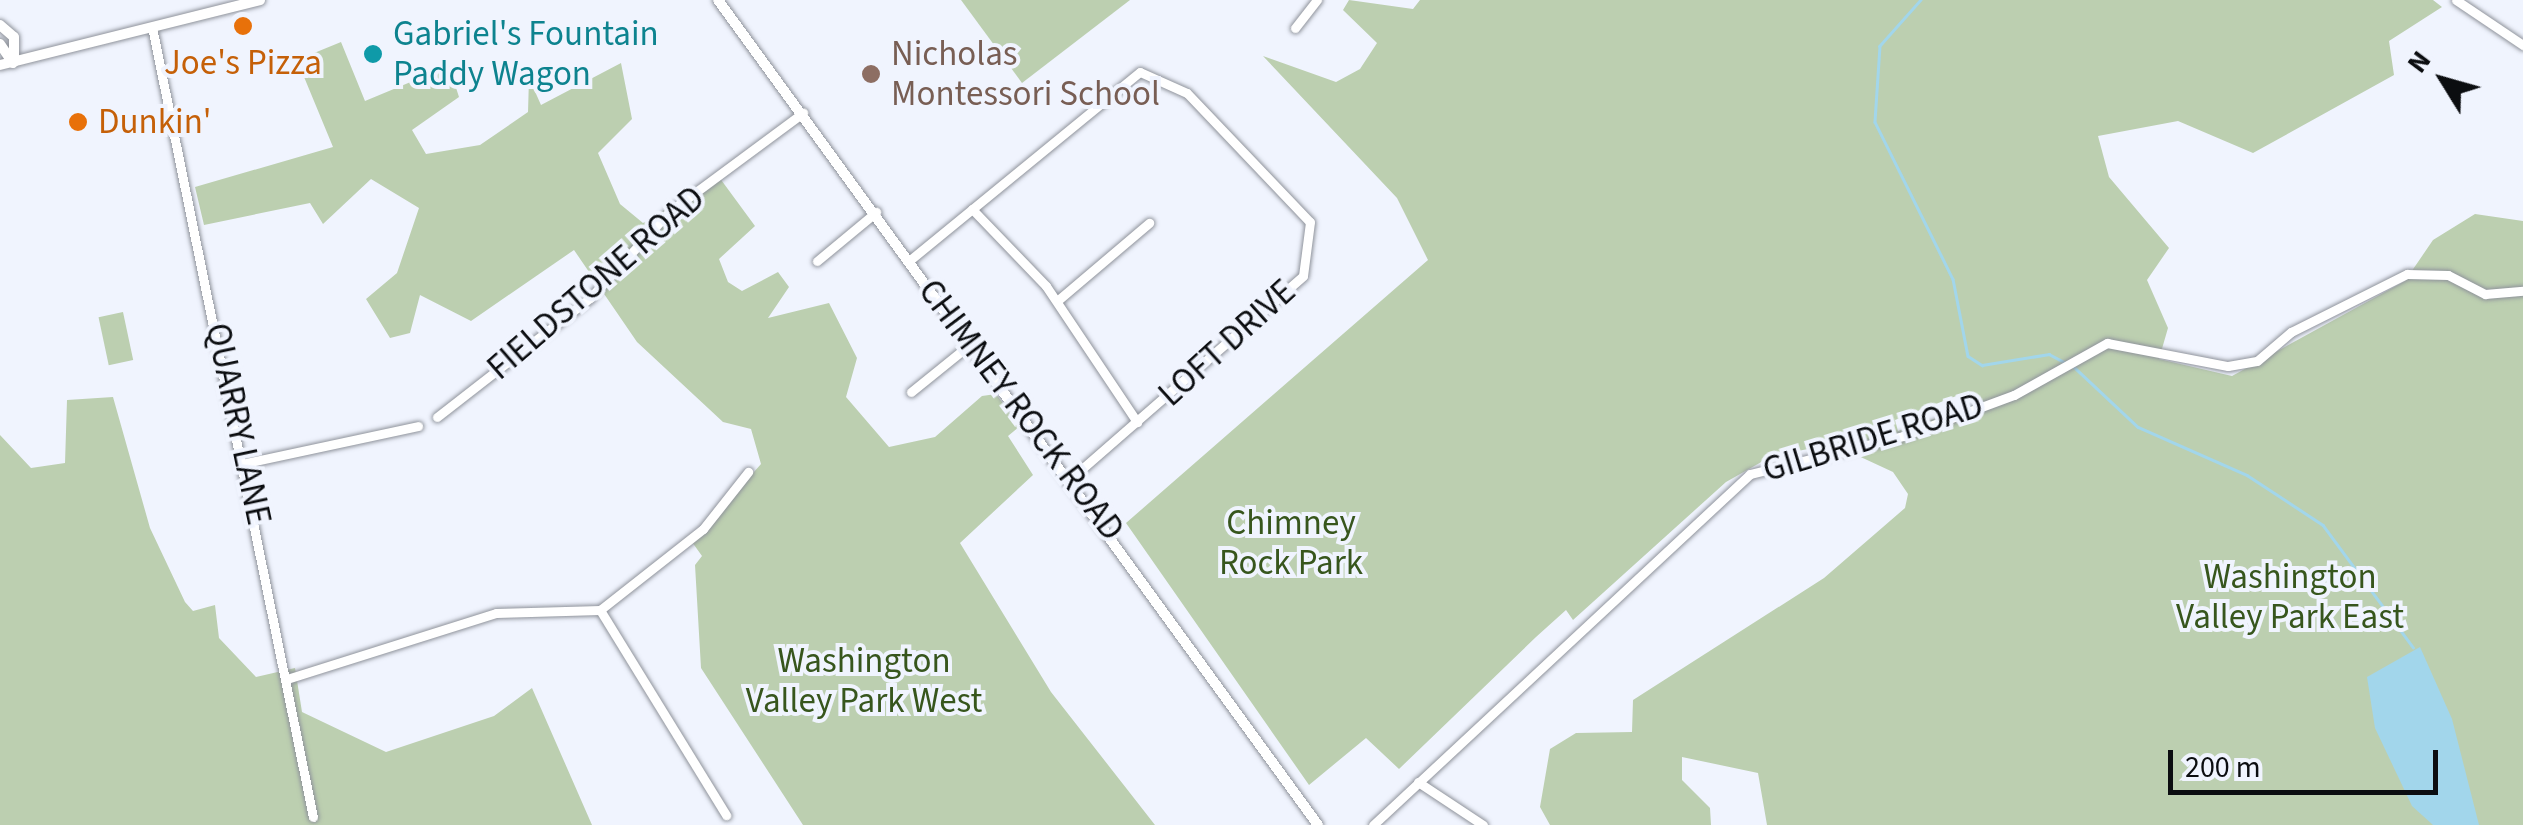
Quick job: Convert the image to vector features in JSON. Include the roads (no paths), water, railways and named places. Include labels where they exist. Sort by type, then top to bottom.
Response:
[{"type":"street","points":[[0,65],[153,32],[260,0]]},
{"type":"street","name":"CHIMNEY ROCK ROAD","points":[[718,0],[876,211],[1318,825]]},
{"type":"street","points":[[1295,28],[1317,0]]},
{"type":"street","points":[[2456,0],[2523,45]]},
{"type":"street","points":[[0,26],[14,37],[13,62]]},
{"type":"street","name":"QUARRY LANE","points":[[153,32],[290,678],[313,817]]},
{"type":"street","points":[[0,44],[13,62]]},
{"type":"street","name":"LOFT DRIVE","points":[[910,260],[1116,86],[1154,71],[1293,199],[1312,241],[1303,276],[1070,479]]},
{"type":"street","name":"FIELDSTONE ROAD","points":[[437,416],[590,298],[669,212],[804,113]]},
{"type":"street","points":[[972,209],[1057,302],[1137,422]]},
{"type":"street","points":[[817,261],[876,211]]},
{"type":"street","points":[[1057,302],[1149,224]]},
{"type":"street","name":"GILBRIDE ROAD","points":[[1373,825],[1728,487],[1781,462],[1903,436],[2050,374],[2078,355],[2107,343],[2228,366],[2258,361],[2291,332],[2417,272],[2485,294],[2523,291]]},
{"type":"street","points":[[910,392],[969,345]]},
{"type":"street","points":[[246,464],[418,426]]},
{"type":"street","points":[[290,678],[496,613],[600,610],[703,529],[748,472]]},
{"type":"street","points":[[600,610],[726,815]]},
{"type":"street","points":[[1418,782],[1482,825]]},
{"type":"water","points":[[2420,647],[2452,719],[2479,825],[2433,825],[2412,806],[2375,728],[2367,677]]},
{"type":"waterway","points":[[1921,0],[1880,46],[1875,122],[1953,279],[1968,356],[1982,365],[2049,354],[2066,363]]},
{"type":"waterway","points":[[2073,366],[2138,427],[2247,475],[2323,525],[2413,647]]},
{"type":"place","name":"Joe's Pizza","points":[[243,26]]},
{"type":"place","name":"Gabriel's Fountain Paddy Wagon","points":[[373,54]]},
{"type":"place","name":"Nicholas Montessori School","points":[[871,74]]},
{"type":"place","name":"Dunkin'","points":[[78,122]]},
{"type":"park label","name":"Chimney Rock Park","points":[[1291,543]]},
{"type":"park label","name":"Washington Valley Park East","points":[[2290,597]]},
{"type":"park label","name":"Washington Valley Park West","points":[[864,681]]}]
